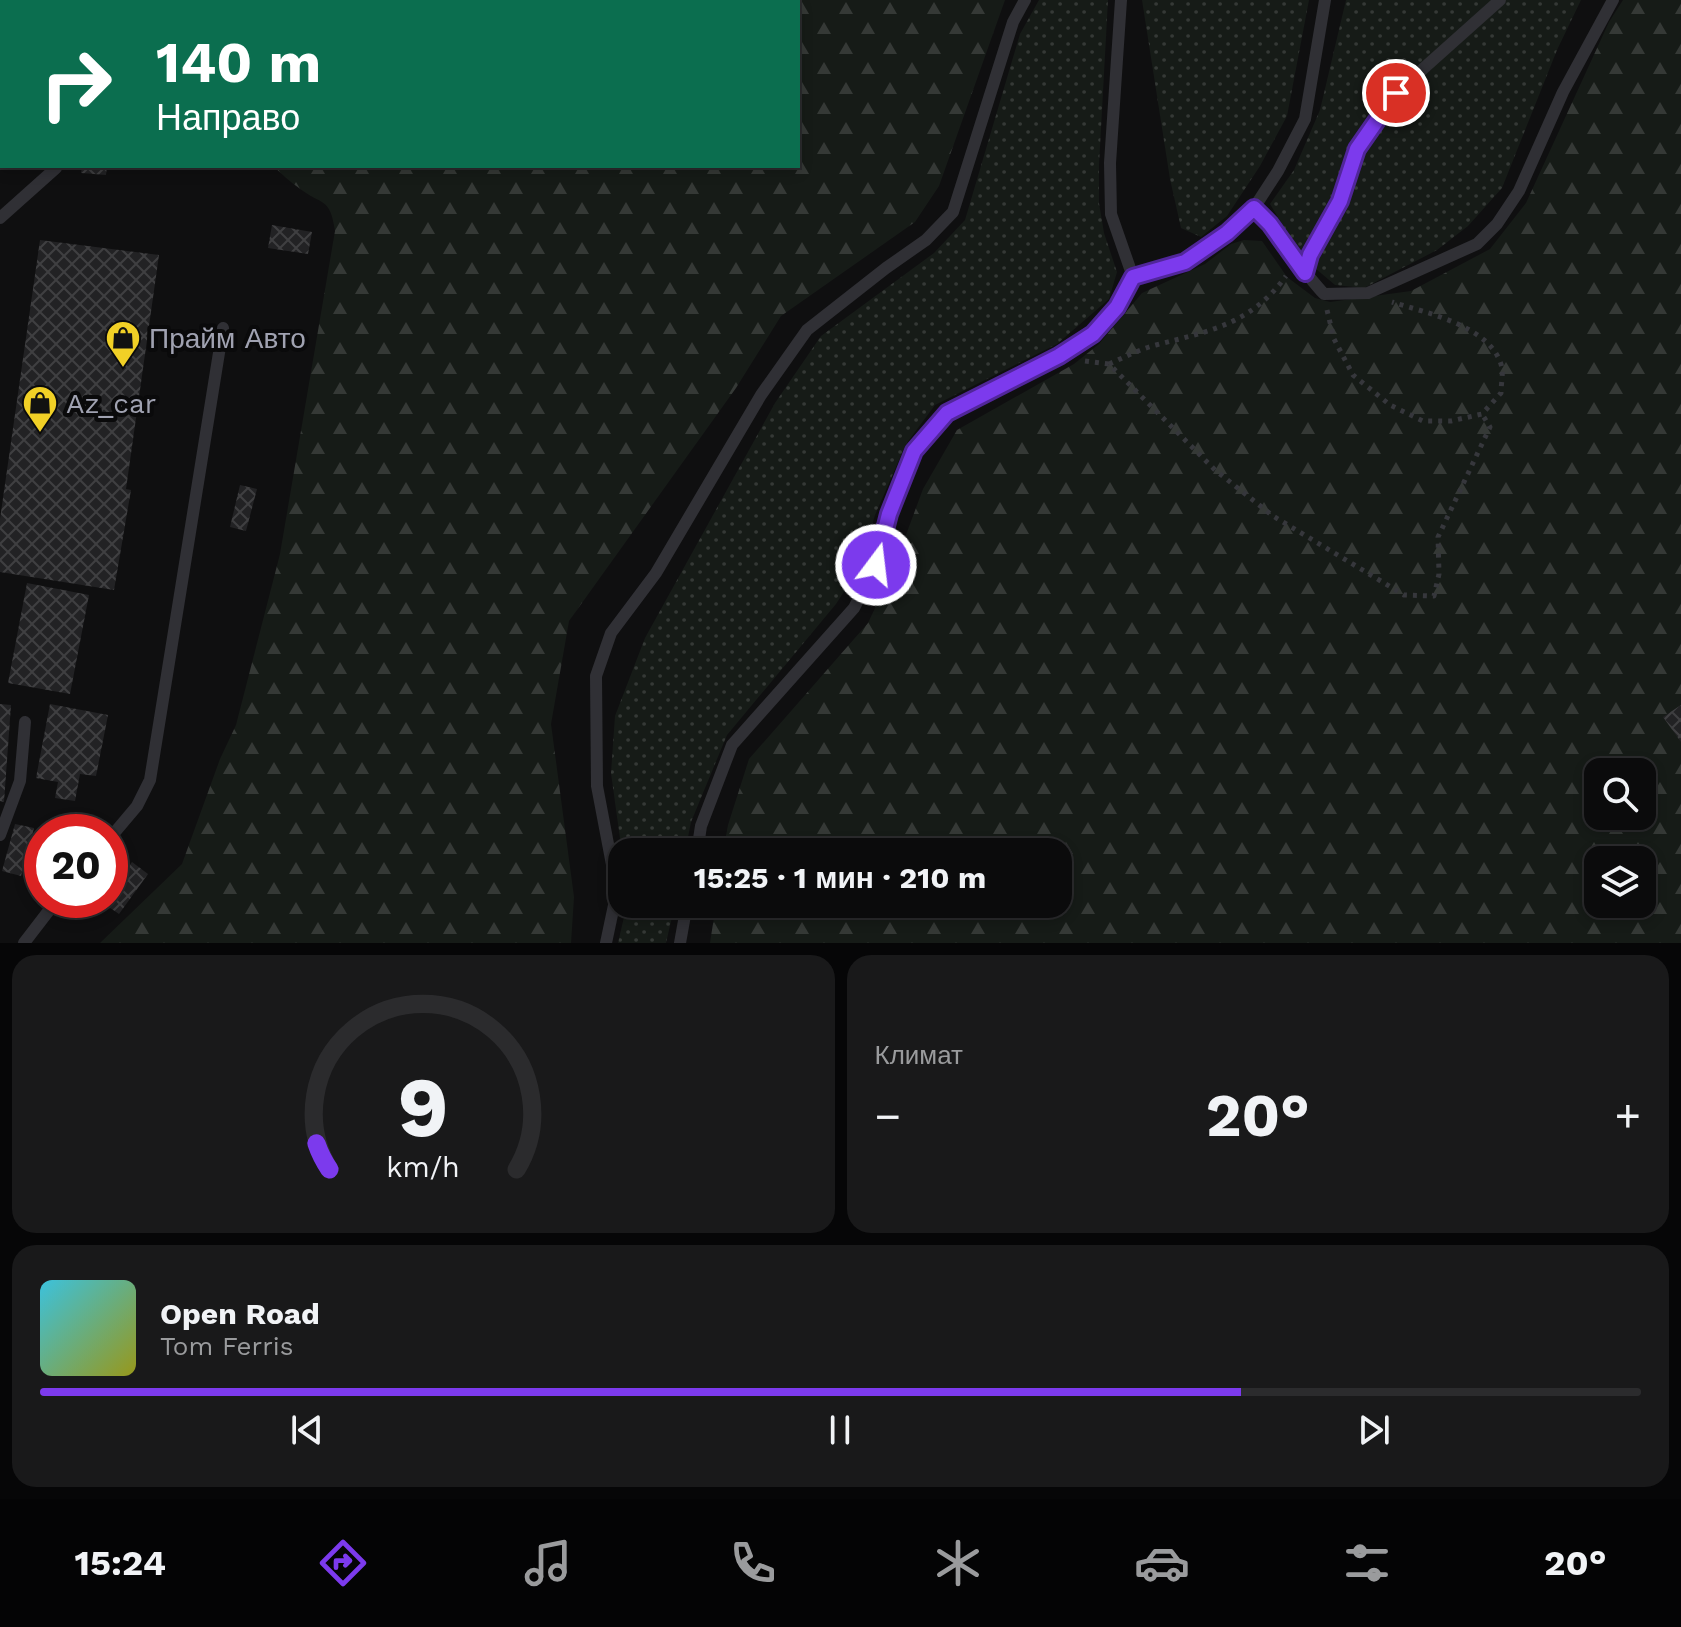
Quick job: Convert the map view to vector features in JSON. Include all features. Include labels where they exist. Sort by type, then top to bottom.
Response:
[{"type":"lane","points":[[606,943],[617,891],[597,786],[596,676],[611,633],[656,573],[761,395],[807,330],[926,240],[953,212],[1013,22],[1025,0]]},
{"type":"lane","points":[[1121,0],[1110,163],[1111,214],[1133,277]]},
{"type":"lane","points":[[699,838],[732,745],[854,608],[876,565],[889,514],[914,451],[947,413],[1059,356],[1093,334],[1117,307],[1133,277],[1185,262],[1227,233],[1254,208],[1278,171],[1305,119],[1325,0]]},
{"type":"lane","points":[[1305,273],[1310,255],[1340,201],[1357,149],[1388,104],[1396,93],[1500,0]]},
{"type":"lane","points":[[1254,208],[1324,294],[1368,293],[1477,244],[1497,224],[1519,191],[1563,92],[1613,0]]},
{"type":"lane","points":[[0,218],[56,168]]},
{"type":"lane","points":[[128,817],[150,780],[223,328]]},
{"type":"lane","points":[[0,835],[20,781],[25,722]]},
{"type":"lane","points":[[24,943],[43,918]]},
{"type":"lane","points":[[680,943],[684,918]]},
{"type":"path","points":[[1059,356],[1109,364],[1154,346],[1219,329],[1260,303],[1284,279],[1295,261]]},
{"type":"path","points":[[1324,294],[1334,339],[1353,375],[1390,405],[1423,421],[1451,421],[1482,414],[1501,393],[1502,367],[1491,347],[1478,334],[1368,293]]},
{"type":"path","points":[[1109,364],[1215,470],[1273,516],[1404,595],[1434,596],[1439,574],[1438,537],[1490,427],[1482,414]]},
{"type":"green space","points":[[800,0],[1005,0],[939,186],[915,222],[781,316],[736,388],[569,621],[551,724],[574,897],[571,943],[100,943],[182,864],[220,759],[236,725],[280,554],[335,231],[324,203],[307,194],[275,168],[800,168]]},
{"type":"green space","points":[[1039,0],[1108,0],[1099,203],[1104,233],[1117,272],[1109,299],[1057,344],[935,405],[906,444],[875,515],[859,568],[836,604],[727,735],[691,822],[688,838],[620,838],[611,773],[615,716],[645,638],[775,403],[821,336],[934,253],[965,220],[1020,34]]},
{"type":"green space","points":[[1142,0],[1309,0],[1287,116],[1260,166],[1227,216],[1201,237],[1181,228],[1170,179]]},
{"type":"green space","points":[[1346,0],[1581,0],[1557,50],[1502,188],[1468,226],[1437,250],[1364,288],[1335,285],[1302,257],[1270,204],[1294,170],[1320,110]]},
{"type":"green space","points":[[1623,0],[1681,0],[1681,943],[710,943],[714,918],[1072,918],[1072,838],[726,838],[749,759],[868,623],[893,570],[923,489],[957,430],[1074,364],[1099,344],[1142,293],[1205,264],[1231,244],[1244,240],[1262,241],[1287,277],[1315,298],[1330,302],[1411,291],[1490,249],[1526,203],[1609,22]]},
{"type":"green space","points":[[624,918],[672,918],[666,943],[618,943]]},
{"type":"building","points":[[82,168],[107,168],[106,175],[81,173]]},
{"type":"building","points":[[272,225],[312,232],[308,254],[268,248]]},
{"type":"building","points":[[40,240],[159,255],[126,489],[131,490],[114,590],[0,572],[0,519]]},
{"type":"building","points":[[240,485],[257,489],[246,531],[230,527]]},
{"type":"building","points":[[27,583],[89,595],[70,694],[8,683]]},
{"type":"building","points":[[0,704],[11,705],[4,802],[0,801]]},
{"type":"building","points":[[50,704],[108,715],[96,776],[80,774],[75,801],[55,798],[58,782],[36,778]]},
{"type":"building","points":[[1681,705],[1681,742],[1663,717]]},
{"type":"building","points":[[15,824],[24,826],[21,876],[2,871]]},
{"type":"building","points":[[132,862],[148,874],[128,902],[128,868]]},
{"type":"place","name":"Прайм Авто","points":[[123,369]]},
{"type":"place","name":"Az_car","points":[[40,434]]},
{"type":"route","points":[[876,565],[889,514],[914,451],[947,413],[1059,356],[1093,334],[1117,307],[1133,277],[1185,262],[1227,233],[1254,208],[1270,224],[1305,273],[1310,255],[1340,201],[1357,149],[1396,93]]}]
